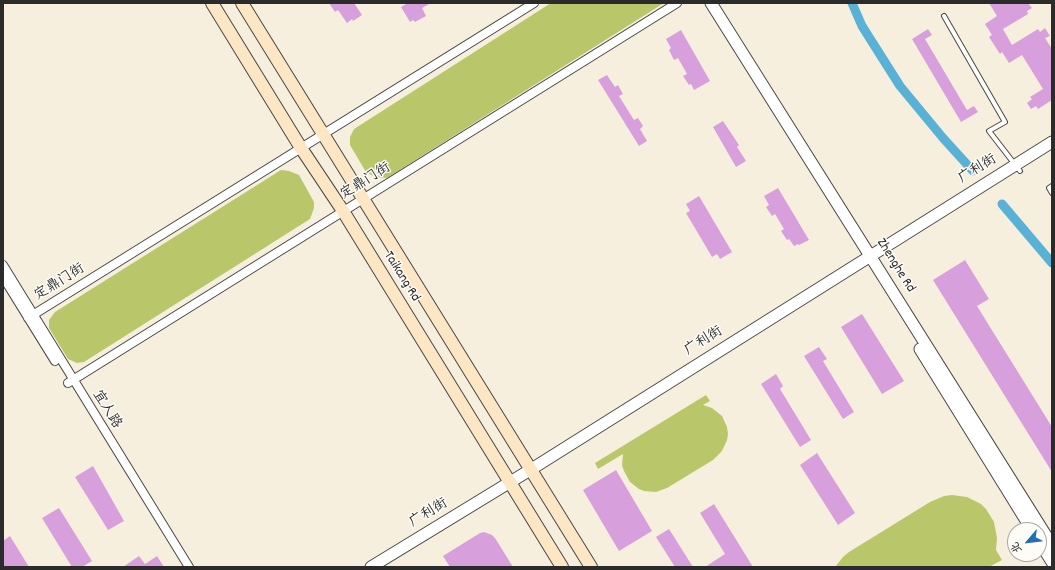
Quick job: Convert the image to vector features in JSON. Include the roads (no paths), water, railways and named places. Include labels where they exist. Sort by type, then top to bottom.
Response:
[{"type":"main road","name":"Taikang Rd","points":[[212,3],[301,148],[343,211],[562,567]]},
{"type":"main road","name":"Taikang Rd","points":[[242,3],[591,567]]},
{"type":"street","name":"定鼎门街","points":[[31,316],[534,3]]},
{"type":"street","name":"定鼎门街","points":[[71,382],[677,3]]},
{"type":"street","name":"Zhenghe Rd","points":[[703,3],[1052,546]]},
{"type":"street","name":"Zhenghe Rd","points":[[711,3],[869,260],[1027,522]]},
{"type":"street","name":"广利街","points":[[385,567],[1018,167],[1052,142]]},
{"type":"street","name":"广利街","points":[[1018,167],[1052,151]]},
{"type":"street","name":"宜人路","points":[[3,265],[31,316],[183,567]]},
{"type":"street","name":"宜人路","points":[[3,277],[31,316]]},
{"type":"street","name":"宜人路","points":[[71,382],[189,567]]},
{"type":"street","name":"广利街","points":[[371,567],[512,486]]},
{"type":"lane","points":[[944,16],[1005,122],[989,130],[1018,167]]},
{"type":"lane","points":[[1052,186],[1048,188],[1052,192]]},
{"type":"waterway","points":[[852,3],[862,26],[900,86],[943,138],[973,171]]},
{"type":"waterway","points":[[1002,204],[1052,263]]}]
